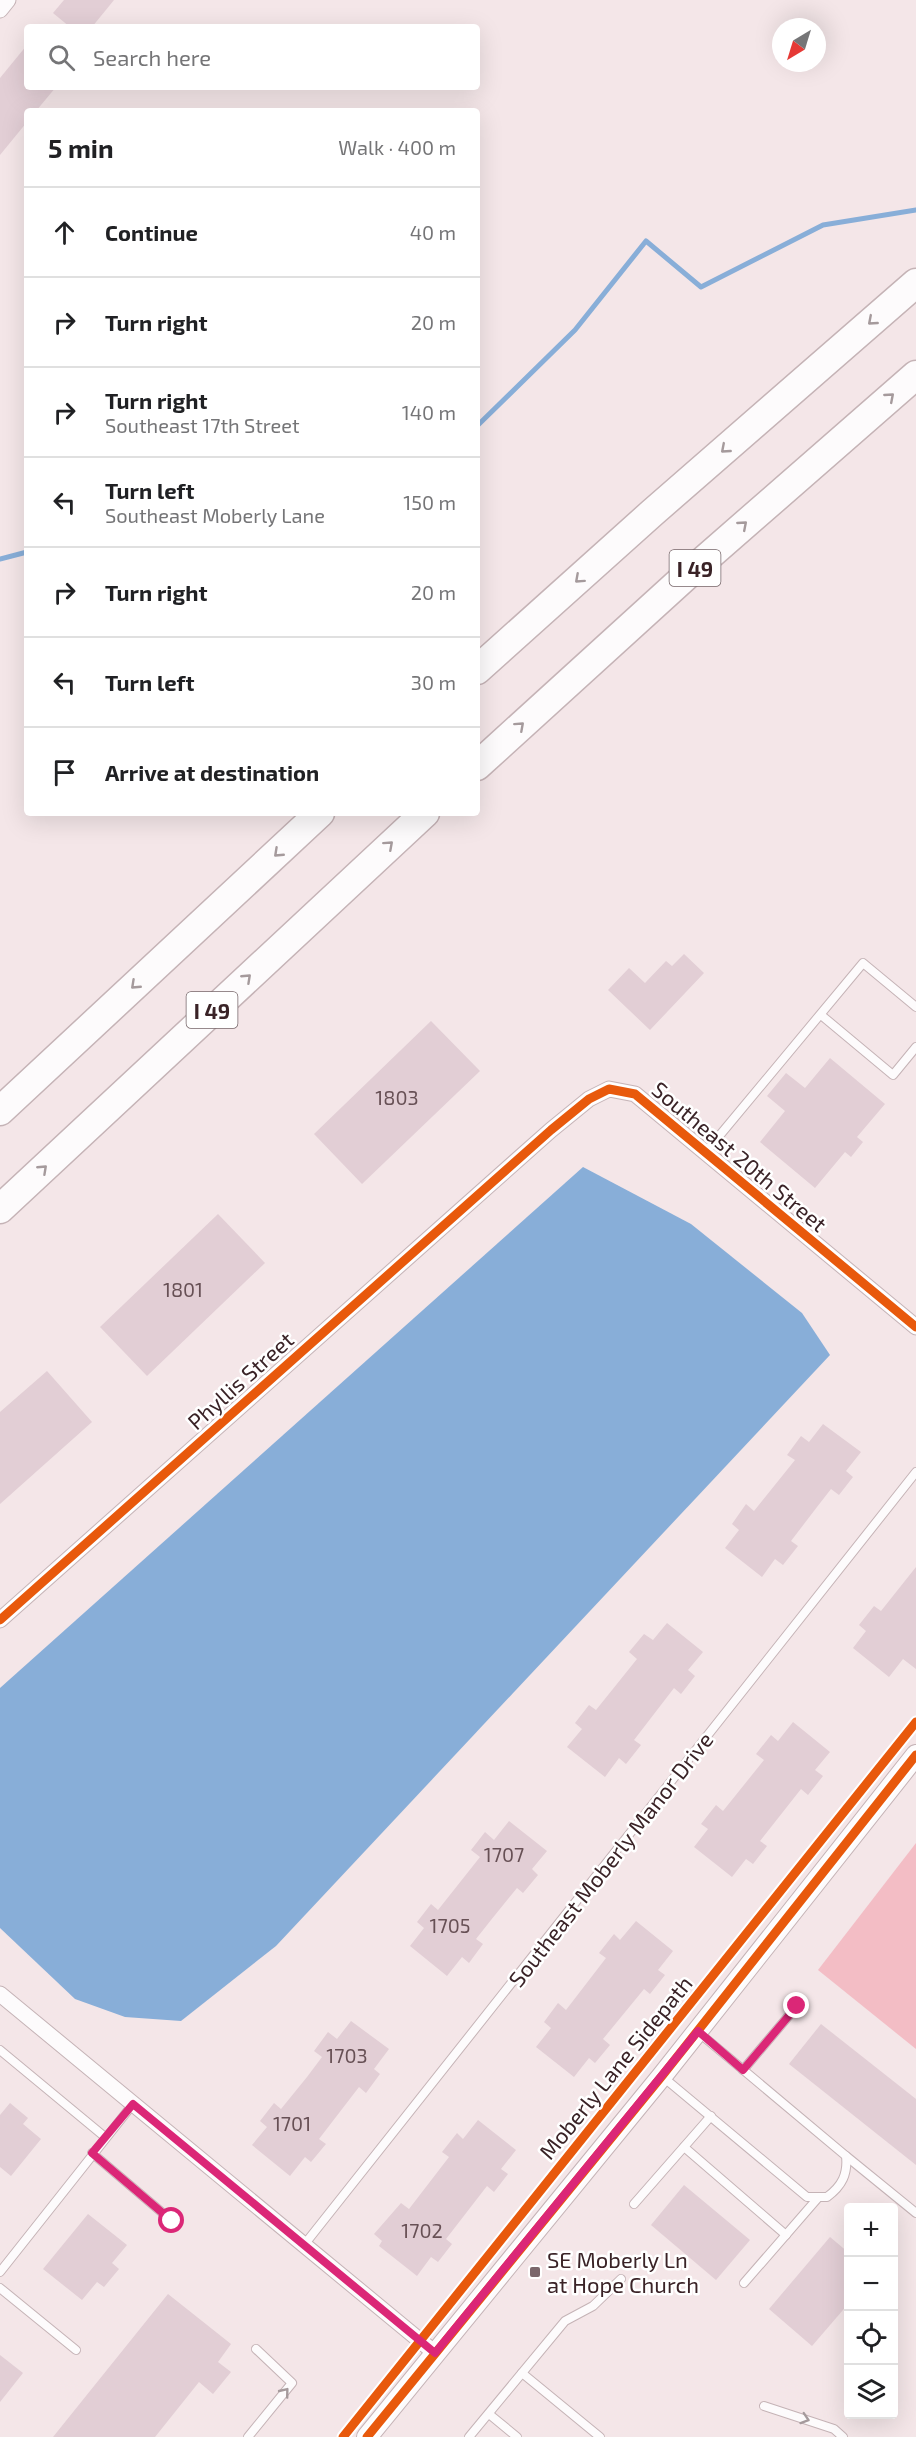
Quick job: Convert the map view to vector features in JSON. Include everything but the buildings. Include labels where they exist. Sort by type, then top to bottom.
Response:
[{"type":"highway","points":[[480,667],[652,513],[916,283]]},
{"type":"highway","name":"I 49","points":[[480,763],[687,575],[916,375]]},
{"type":"highway","points":[[0,1111],[318,816]]},
{"type":"highway","name":"I 49","points":[[0,1209],[422,816]]},
{"type":"street","points":[[0,10],[8,0]]},
{"type":"street","name":"Southeast 20th Street","points":[[505,1170],[582,1105],[609,1089],[635,1094],[916,1327]]},
{"type":"street","name":"Phyllis Street","points":[[0,1620],[505,1170]]},
{"type":"street","points":[[367,2437],[662,2076],[916,1755]]},
{"type":"street","points":[[0,1994],[435,2353]]},
{"type":"lane","points":[[705,1152],[863,963],[916,1007]]},
{"type":"lane","points":[[821,1015],[893,1075],[916,1047]]},
{"type":"lane","name":"Southeast Moberly Manor Drive","points":[[304,2245],[916,1472]]},
{"type":"lane","points":[[743,2070],[797,2006]]},
{"type":"lane","points":[[698,2031],[916,2213]]},
{"type":"lane","points":[[0,2050],[105,2137]]},
{"type":"lane","points":[[662,2076],[807,2197],[817,2199],[827,2197],[843,2181],[847,2168],[846,2156]]},
{"type":"lane","points":[[0,2272],[133,2104]]},
{"type":"lane","points":[[634,2204],[711,2116]]},
{"type":"lane","points":[[684,2147],[786,2235]]},
{"type":"lane","points":[[92,2153],[172,2221]]},
{"type":"lane","points":[[744,2283],[817,2199]]},
{"type":"lane","points":[[469,2437],[565,2321],[593,2306],[621,2279]]},
{"type":"lane","points":[[0,2288],[76,2350]]},
{"type":"lane","points":[[248,2437],[292,2383],[255,2349]]},
{"type":"lane","points":[[522,2373],[600,2437]]},
{"type":"lane","points":[[764,2406],[834,2429],[843,2437]]},
{"type":"lane","points":[[489,2414],[517,2437]]},
{"type":"shaded area","points":[[916,1843],[916,2049],[818,1970]]},
{"type":"water","points":[[583,1167],[691,1224],[802,1313],[830,1355],[276,1946],[181,2021],[125,2017],[75,1999],[0,1928],[0,1688]]},
{"type":"waterway","points":[[480,423],[575,330],[646,241],[701,287],[823,225],[916,210]]},
{"type":"waterway","points":[[0,559],[24,553]]},
{"type":"cycle path","points":[[0,1620],[551,1130],[589,1099],[609,1089],[635,1094],[916,1327]]},
{"type":"cycle path","name":"Moberly Lane Sidepath","points":[[343,2437],[916,1722]]},
{"type":"cycle path","points":[[367,2437],[662,2076],[916,1755]]},
{"type":"place","name":"SE Moberly Ln at Hope Church","points":[[535,2272]]},
{"type":"route","points":[[172,2221],[92,2153],[133,2104],[435,2353],[514,2260],[698,2031],[743,2070],[797,2006]]}]
